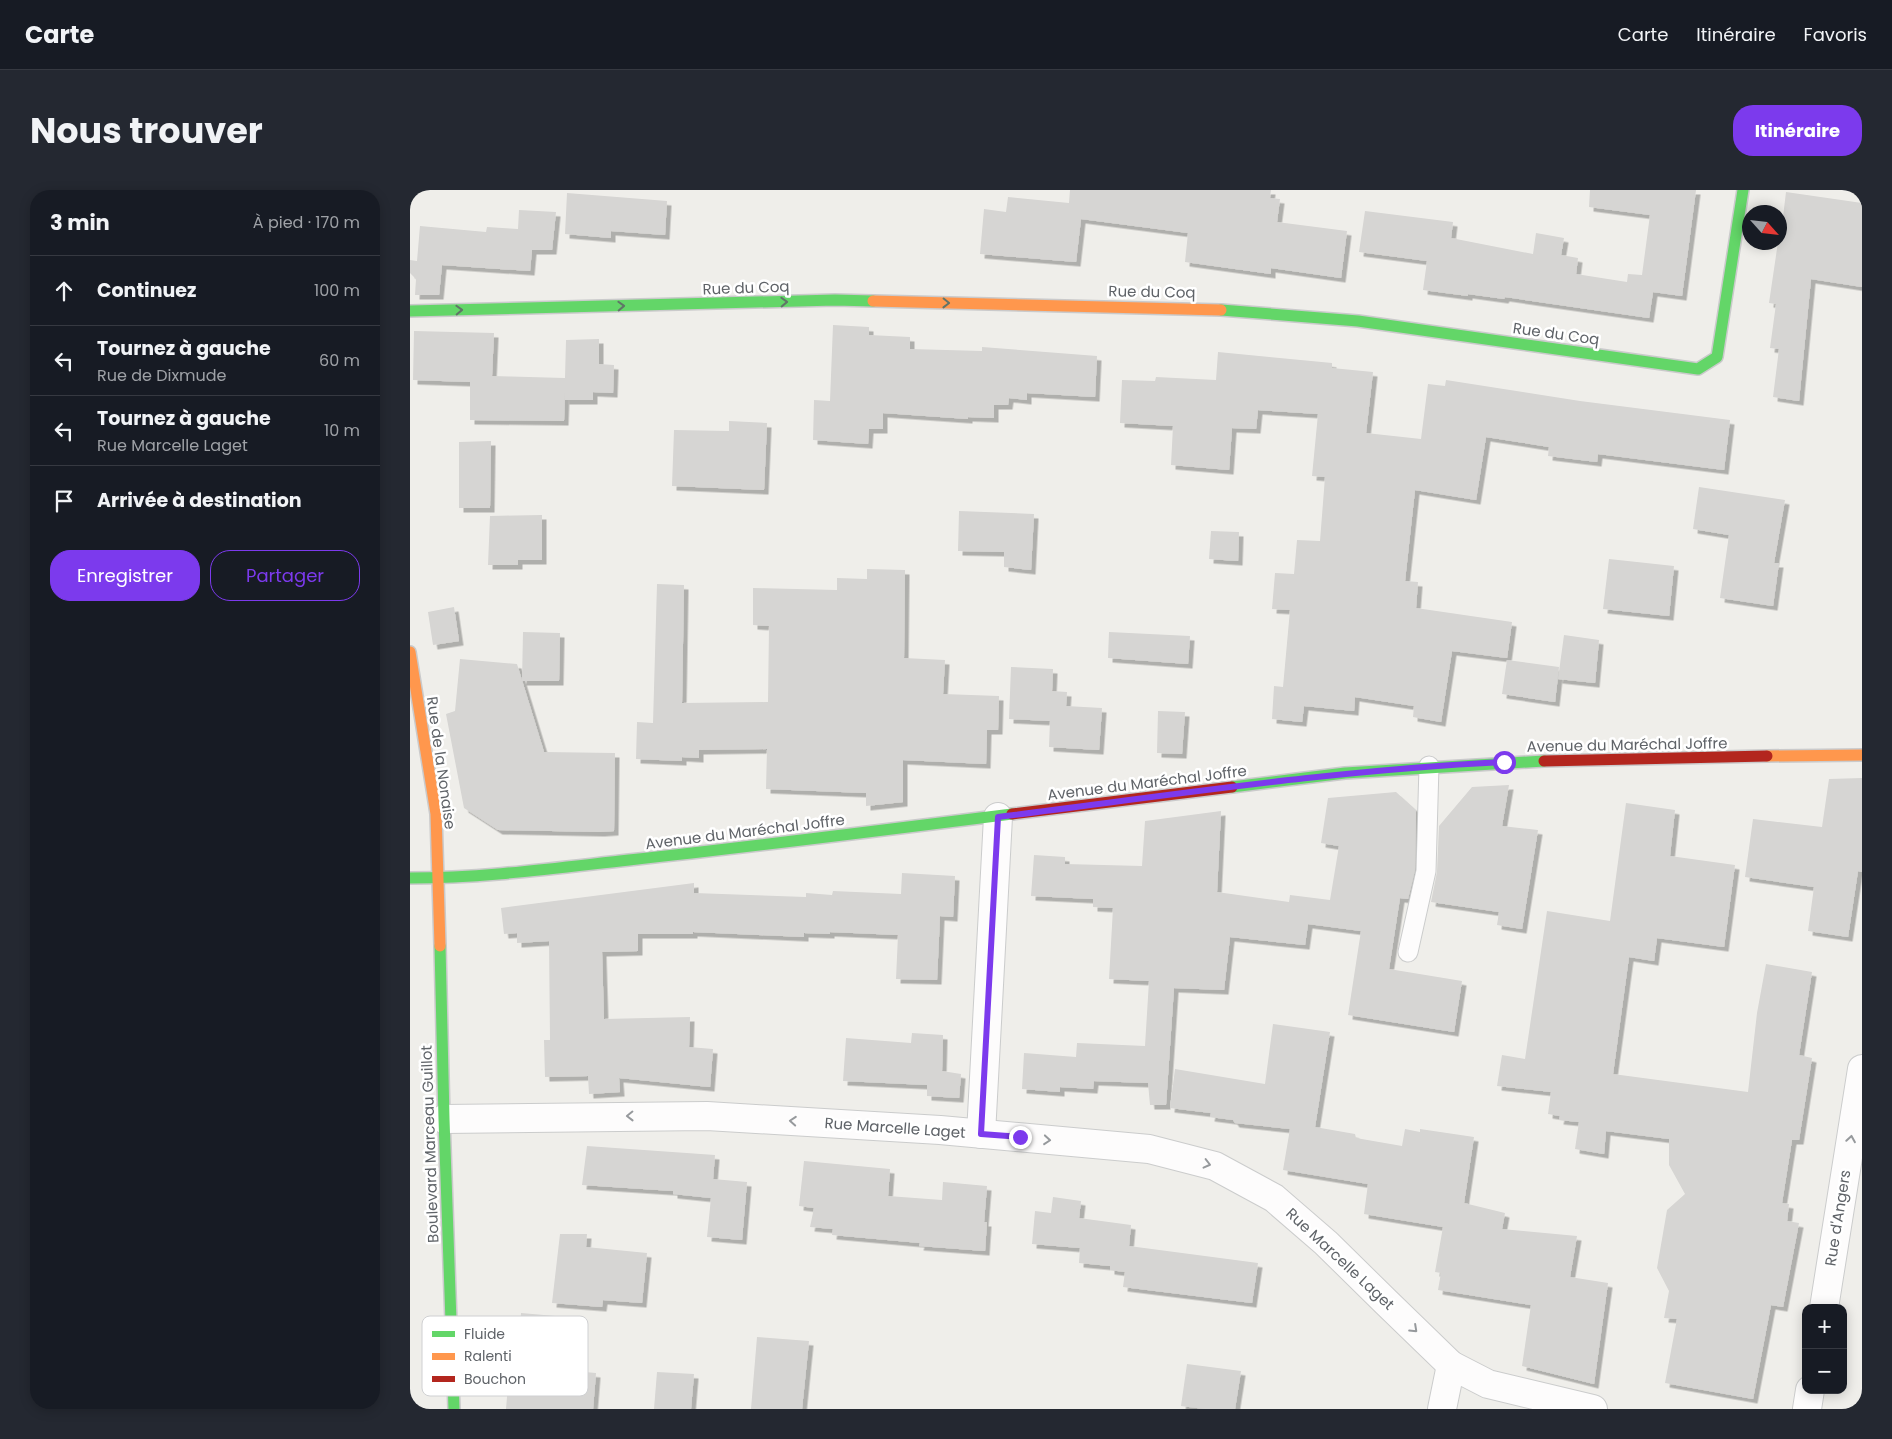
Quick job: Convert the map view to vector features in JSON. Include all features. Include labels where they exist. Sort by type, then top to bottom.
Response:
[{"type":"street","name":"Rue du Coq","points":[[410,312],[835,300],[1213,309],[1358,321],[1698,369],[1717,357],[1743,190]]},
{"type":"street","name":"Rue de la Nonaise","points":[[410,652],[436,814],[439,878]]},
{"type":"street","name":"Avenue du Maréchal Joffre","points":[[410,878],[497,874],[721,850],[1345,773],[1504,762],[1862,755]]},
{"type":"street","points":[[981,1134],[998,817]]},
{"type":"street","name":"Boulevard Marceau Guillot","points":[[439,878],[451,1316]]},
{"type":"street","name":"Rue d'Angers","points":[[1825,1304],[1862,1069]]},
{"type":"street","name":"Rue Marcelle Laget","points":[[444,1119],[707,1116],[981,1134],[1148,1149],[1216,1166],[1274,1198],[1326,1242],[1451,1365],[1488,1384],[1593,1409]]},
{"type":"street","points":[[1442,1409],[1451,1365]]},
{"type":"street","points":[[1808,1409],[1810,1394]]},
{"type":"street","name":"Boulevard Marceau Guillot","points":[[454,1396],[454,1409]]},
{"type":"lane","points":[[1408,952],[1426,871],[1429,766]]},
{"type":"building","points":[[1070,190],[1271,190],[1270,198],[1280,199],[1277,222],[1347,231],[1341,278],[1271,268],[1271,274],[1185,262],[1188,233],[1081,219],[1076,262],[980,254],[984,209],[1006,212],[1008,197],[1069,203]]},
{"type":"building","points":[[1590,190],[1696,190],[1682,296],[1653,292],[1649,318],[1505,297],[1504,299],[1468,294],[1468,296],[1423,290],[1427,261],[1359,252],[1365,211],[1453,222],[1451,238],[1533,254],[1536,233],[1564,238],[1561,255],[1578,258],[1576,274],[1627,282],[1628,274],[1642,275],[1650,215],[1589,207]]},
{"type":"building","points":[[1786,192],[1862,203],[1862,287],[1811,279],[1799,401],[1773,397],[1779,349],[1770,348],[1776,304],[1769,303],[1777,250],[1787,250],[1787,205],[1784,205]]},
{"type":"building","points":[[567,193],[667,201],[665,235],[611,231],[611,238],[565,234]]},
{"type":"building","points":[[519,210],[556,212],[552,250],[532,250],[530,271],[442,265],[439,295],[415,295],[416,279],[410,273],[410,260],[417,261],[420,226],[486,232],[487,227],[518,229]]},
{"type":"building","points":[[833,325],[869,327],[869,335],[910,337],[910,349],[982,351],[982,347],[1097,356],[1095,397],[1027,393],[1027,400],[1009,398],[1008,405],[994,405],[994,418],[968,417],[968,419],[883,413],[883,429],[869,429],[868,444],[813,440],[814,400],[830,401]]},
{"type":"building","points":[[414,331],[494,333],[492,376],[565,378],[566,340],[599,339],[599,364],[614,365],[613,393],[593,392],[593,400],[565,400],[565,392],[564,421],[470,420],[470,382],[413,380]]},
{"type":"building","points":[[1218,352],[1332,363],[1332,368],[1373,372],[1366,433],[1421,439],[1428,384],[1445,386],[1446,380],[1580,401],[1730,420],[1724,470],[1598,454],[1597,462],[1548,456],[1549,447],[1486,437],[1476,500],[1415,490],[1405,581],[1418,582],[1416,608],[1512,622],[1507,658],[1452,651],[1441,722],[1413,717],[1414,706],[1355,697],[1354,711],[1304,706],[1302,722],[1272,719],[1274,686],[1283,687],[1290,610],[1272,609],[1275,573],[1294,574],[1297,540],[1320,541],[1325,477],[1312,476],[1318,414],[1258,410],[1256,429],[1232,428],[1229,470],[1171,465],[1173,426],[1120,423],[1122,380],[1155,381],[1156,377],[1216,380]]},
{"type":"building","points":[[729,421],[767,423],[764,490],[672,486],[674,430],[729,431]]},
{"type":"building","points":[[491,441],[490,508],[459,508],[459,442]]},
{"type":"building","points":[[1699,487],[1785,500],[1774,563],[1779,563],[1773,606],[1720,598],[1729,535],[1693,529]]},
{"type":"building","points":[[959,511],[1034,514],[1031,570],[1004,567],[1004,552],[958,551]]},
{"type":"building","points":[[542,515],[542,560],[518,560],[518,565],[488,565],[490,516]]},
{"type":"building","points":[[1211,531],[1239,532],[1238,561],[1209,559]]},
{"type":"building","points":[[1609,559],[1674,566],[1669,616],[1603,609]]},
{"type":"building","points":[[867,569],[905,570],[904,658],[945,660],[943,694],[999,696],[998,730],[987,730],[986,764],[903,760],[903,802],[866,806],[866,793],[766,789],[767,749],[699,750],[699,758],[682,757],[682,761],[636,759],[637,722],[653,723],[657,584],[684,585],[682,703],[768,702],[769,626],[753,625],[753,588],[837,590],[837,578],[867,579]]},
{"type":"building","points":[[454,607],[459,641],[433,645],[428,612]]},
{"type":"building","points":[[523,632],[560,633],[559,681],[522,681]]},
{"type":"building","points":[[1109,632],[1190,636],[1188,664],[1108,658]]},
{"type":"building","points":[[1564,635],[1599,640],[1595,683],[1558,679]]},
{"type":"building","points":[[460,659],[517,664],[544,752],[615,753],[614,831],[498,830],[464,808],[446,714],[455,711]]},
{"type":"building","points":[[1507,660],[1559,667],[1555,702],[1502,694]]},
{"type":"building","points":[[1011,667],[1053,669],[1052,691],[1067,692],[1066,706],[1102,708],[1099,750],[1049,747],[1050,721],[1009,719]]},
{"type":"building","points":[[1158,711],[1185,712],[1182,754],[1157,753]]},
{"type":"building","points":[[1862,778],[1862,872],[1858,871],[1848,937],[1808,931],[1814,887],[1745,877],[1753,819],[1822,827],[1829,779]]},
{"type":"building","points":[[1509,785],[1502,826],[1538,830],[1522,929],[1497,925],[1499,912],[1431,902],[1437,872],[1439,826],[1472,787]]},
{"type":"building","points":[[1396,792],[1416,810],[1415,870],[1408,899],[1400,898],[1389,969],[1462,981],[1454,1032],[1348,1015],[1361,931],[1308,924],[1305,945],[1230,937],[1224,990],[1174,988],[1166,1105],[1150,1105],[1148,1083],[1094,1081],[1093,1089],[1060,1087],[1060,1092],[1022,1089],[1024,1053],[1076,1057],[1077,1043],[1145,1046],[1149,981],[1109,979],[1113,908],[1093,907],[1093,899],[1031,896],[1034,855],[1065,857],[1065,864],[1142,866],[1145,821],[1221,811],[1217,892],[1289,902],[1290,895],[1330,900],[1339,846],[1321,843],[1328,798]]},
{"type":"building","points":[[1626,803],[1675,810],[1670,856],[1735,865],[1724,947],[1657,938],[1654,961],[1629,957],[1613,1074],[1748,1092],[1757,1013],[1766,964],[1812,972],[1799,1055],[1812,1058],[1799,1140],[1792,1140],[1782,1203],[1789,1204],[1787,1221],[1799,1223],[1783,1307],[1771,1305],[1753,1399],[1665,1383],[1677,1319],[1664,1318],[1669,1291],[1657,1268],[1667,1210],[1685,1194],[1669,1165],[1669,1139],[1606,1131],[1604,1154],[1575,1149],[1579,1122],[1559,1120],[1560,1116],[1548,1114],[1551,1092],[1497,1086],[1502,1055],[1525,1059],[1547,911],[1610,921]]},
{"type":"building","points":[[902,873],[955,876],[953,917],[940,916],[937,980],[896,979],[898,935],[830,932],[830,934],[804,933],[804,937],[693,932],[693,934],[638,934],[638,951],[602,952],[604,1019],[690,1017],[689,1047],[713,1049],[710,1087],[619,1078],[620,1092],[589,1094],[588,1076],[545,1077],[544,1040],[550,1040],[549,941],[517,943],[517,933],[504,934],[501,908],[694,883],[694,893],[806,897],[806,893],[832,895],[833,891],[901,894]]},
{"type":"building","points":[[1273,1024],[1330,1032],[1315,1127],[1355,1134],[1356,1138],[1402,1146],[1405,1129],[1420,1132],[1420,1129],[1474,1137],[1464,1203],[1505,1213],[1502,1229],[1577,1236],[1570,1277],[1608,1283],[1594,1384],[1522,1366],[1531,1305],[1438,1290],[1441,1273],[1435,1272],[1443,1227],[1364,1214],[1368,1184],[1283,1170],[1290,1129],[1235,1123],[1233,1120],[1210,1117],[1211,1113],[1170,1108],[1175,1069],[1265,1084]]},
{"type":"building","points":[[912,1033],[943,1035],[942,1071],[961,1074],[959,1098],[927,1096],[927,1085],[843,1081],[846,1038],[911,1043]]},
{"type":"building","points":[[587,1146],[715,1155],[713,1179],[747,1182],[742,1240],[707,1237],[711,1198],[673,1194],[673,1191],[582,1185]]},
{"type":"building","points":[[804,1161],[890,1169],[888,1196],[942,1200],[943,1182],[987,1186],[984,1222],[987,1222],[985,1251],[919,1246],[920,1243],[832,1235],[833,1229],[810,1227],[814,1208],[799,1206]]},
{"type":"building","points":[[1053,1197],[1081,1201],[1079,1218],[1131,1225],[1129,1246],[1258,1263],[1252,1303],[1123,1287],[1125,1272],[1110,1270],[1110,1266],[1079,1263],[1080,1248],[1032,1244],[1035,1211],[1051,1213]]},
{"type":"building","points":[[560,1234],[587,1234],[586,1247],[647,1253],[642,1303],[603,1300],[602,1307],[552,1303]]},
{"type":"building","points":[[521,1313],[556,1316],[521,1316]]},
{"type":"building","points":[[757,1337],[809,1341],[802,1409],[751,1409]]},
{"type":"building","points":[[1187,1364],[1241,1371],[1235,1409],[1205,1409],[1181,1406]]},
{"type":"building","points":[[588,1372],[596,1373],[593,1409],[506,1409],[507,1396],[588,1396]]},
{"type":"building","points":[[657,1372],[694,1374],[691,1409],[654,1409]]},
{"type":"traffic: fast","points":[[1221,310],[1358,321],[1698,369],[1717,357],[1743,190]]},
{"type":"traffic: fast","points":[[410,311],[835,300],[873,301]]},
{"type":"traffic: fast","points":[[1232,787],[1345,773],[1544,761]]},
{"type":"traffic: fast","points":[[410,878],[437,878],[547,869],[773,844],[1012,814]]},
{"type":"traffic: fast","points":[[440,946],[451,1316]]},
{"type":"traffic: fast","points":[[454,1396],[454,1409]]},
{"type":"traffic: slow","points":[[873,301],[1221,310]]},
{"type":"traffic: slow","points":[[410,652],[436,814],[440,946]]},
{"type":"traffic: slow","points":[[1767,756],[1862,755]]},
{"type":"traffic: jam","points":[[1544,761],[1767,756]]},
{"type":"traffic: jam","points":[[1012,814],[1232,787]]},
{"type":"route","points":[[1020,1137],[981,1134],[998,817],[1345,773],[1504,762]]}]
